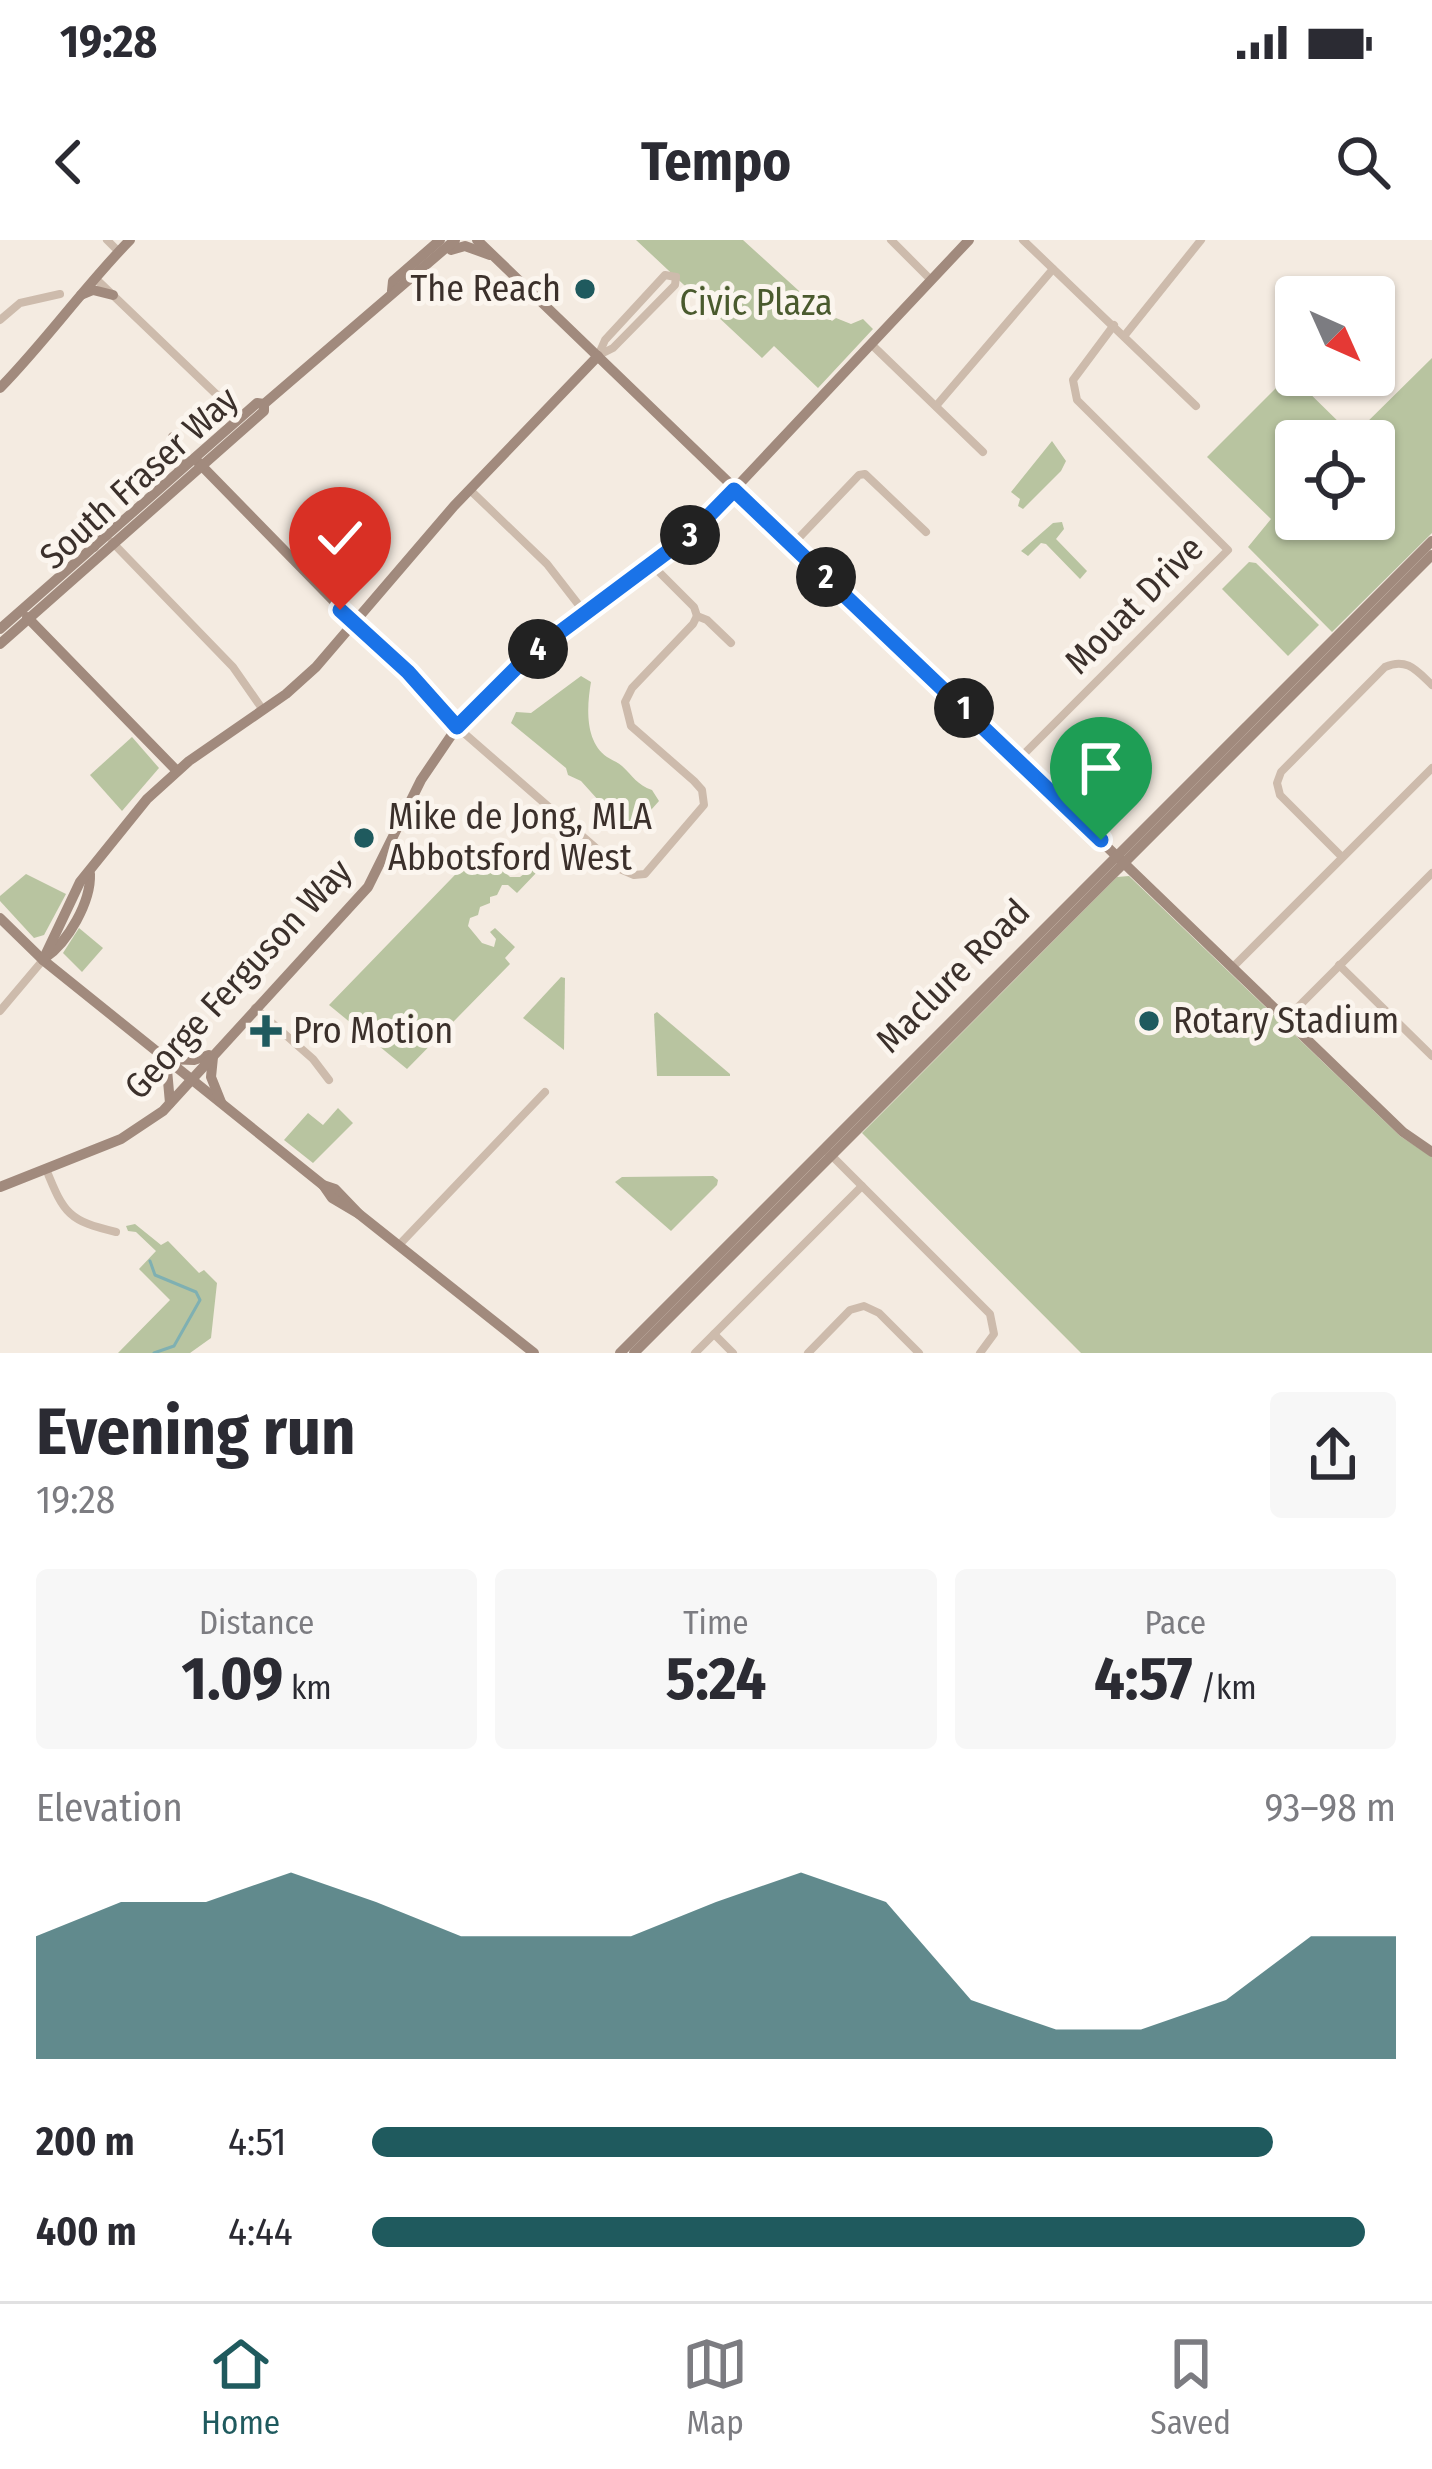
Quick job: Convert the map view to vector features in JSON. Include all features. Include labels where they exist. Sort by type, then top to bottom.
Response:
[{"type":"main road","points":[[0,388],[130,240]]},
{"type":"main road","name":"South Fraser Way","points":[[0,629],[25,615],[198,462],[264,411],[264,404],[392,291],[393,281],[435,247],[455,240]]},
{"type":"main road","points":[[478,240],[1403,1132],[1432,1152]]},
{"type":"main road","points":[[488,240],[495,257]]},
{"type":"main road","name":"George Ferguson Way","points":[[0,1187],[122,1139],[170,1104],[368,887],[421,780],[457,727],[511,672],[696,530],[968,240]]},
{"type":"main road","points":[[435,247],[465,246],[495,257]]},
{"type":"main road","points":[[74,300],[93,290],[113,295]]},
{"type":"main road","points":[[43,960],[80,882],[112,838],[177,771],[304,680],[470,490],[598,356]]},
{"type":"main road","name":"South Fraser Way","points":[[0,644],[94,547],[110,540],[257,403],[264,404]]},
{"type":"main road","points":[[172,437],[184,455],[176,475]]},
{"type":"main road","points":[[198,462],[457,727]]},
{"type":"main road","points":[[94,547],[91,521],[110,540]]},
{"type":"main road","name":"Maclure Road","points":[[620,1353],[1121,858],[1432,542]]},
{"type":"main road","name":"Maclure Road","points":[[634,1353],[1103,868],[1121,858],[1432,555]]},
{"type":"main road","points":[[25,615],[177,771]]},
{"type":"main road","points":[[1101,840],[1103,868]]},
{"type":"main road","points":[[0,918],[43,960],[323,1185],[332,1198],[359,1214],[534,1353]]},
{"type":"main road","points":[[166,1059],[194,1060],[214,1054],[212,1083],[222,1105]]},
{"type":"main road","points":[[166,1059],[170,1104]]},
{"type":"street","points":[[107,240],[119,252]]},
{"type":"street","points":[[891,240],[931,280]]},
{"type":"street","points":[[1023,240],[1196,406]]},
{"type":"street","points":[[1125,335],[1201,240]]},
{"type":"street","points":[[935,406],[1053,268]]},
{"type":"street","points":[[665,275],[674,275],[675,285],[613,348],[598,356],[605,340],[665,275]]},
{"type":"street","points":[[94,277],[241,417]]},
{"type":"street","points":[[0,320],[20,303],[60,294]]},
{"type":"street","name":"Mouat Drive","points":[[1018,760],[1228,550],[1077,400],[1073,380],[1114,325]]},
{"type":"street","points":[[871,344],[983,452]]},
{"type":"street","points":[[792,545],[859,475],[868,474],[926,532]]},
{"type":"street","points":[[470,490],[547,564],[585,614]]},
{"type":"street","points":[[110,540],[233,667],[263,710]]},
{"type":"street","points":[[651,564],[697,616],[731,643]]},
{"type":"street","points":[[457,727],[620,869],[645,874],[704,805],[702,790],[694,781],[631,726],[625,702],[632,688],[697,616]]},
{"type":"street","points":[[1342,857],[1280,795],[1281,772],[1385,668],[1409,664],[1432,686]]},
{"type":"street","points":[[1234,965],[1432,767]]},
{"type":"street","points":[[1287,1018],[1432,873]]},
{"type":"street","points":[[0,1011],[43,960]]},
{"type":"street","points":[[1339,965],[1432,1056]]},
{"type":"street","points":[[254,1007],[313,1059],[329,1080]]},
{"type":"street","points":[[398,1245],[545,1092]]},
{"type":"street","points":[[827,1151],[993,1318],[994,1334],[980,1353]]},
{"type":"street","points":[[46,1169],[69,1216],[116,1232]]},
{"type":"street","points":[[695,1353],[862,1186]]},
{"type":"street","points":[[812,1352],[850,1310],[864,1306],[879,1313],[919,1353]]},
{"type":"street","points":[[714,1334],[733,1353]]},
{"type":"green space","name":"Civic Plaza","points":[[636,240],[743,240],[832,321],[851,324],[863,319],[873,329],[818,388],[774,346],[762,358]]},
{"type":"green space","points":[[1432,358],[1432,533],[1332,632],[1248,547],[1271,519],[1207,457],[1275,389],[1275,396],[1312,396],[1337,420],[1275,420],[1275,540],[1395,540],[1395,420],[1369,420]]},
{"type":"green space","points":[[1052,441],[1066,461],[1023,509],[1011,492]]},
{"type":"green space","points":[[1062,522],[1064,529],[1056,539],[1087,571],[1080,579],[1046,544],[1041,543],[1028,556],[1021,551],[1053,523]]},
{"type":"green space","points":[[1249,562],[1256,563],[1319,625],[1288,656],[1222,589]]},
{"type":"green space","points":[[581,676],[591,682],[588,712],[594,742],[659,801],[635,828],[609,812],[581,781],[568,775],[566,768],[511,723],[516,712],[531,713]]},
{"type":"green space","points":[[132,737],[159,768],[122,811],[90,775]]},
{"type":"green space","points":[[481,848],[510,877],[538,871],[517,893],[502,885],[490,903],[470,918],[468,926],[482,943],[494,947],[496,939],[490,932],[495,928],[515,947],[505,958],[510,964],[407,1069],[329,1005]]},
{"type":"green space","points":[[26,874],[66,894],[44,935],[34,938],[0,901]]},
{"type":"green space","points":[[1129,876],[1400,1136],[1432,1157],[1432,1353],[1081,1353],[862,1133],[1117,877]]},
{"type":"green space","points":[[79,928],[103,948],[82,972],[63,953]]},
{"type":"green space","points":[[565,978],[564,1050],[523,1018]]},
{"type":"green space","points":[[657,1012],[730,1074],[730,1076],[657,1076]]},
{"type":"green space","points":[[338,1108],[353,1123],[313,1163],[284,1140],[308,1113],[323,1125]]},
{"type":"green space","points":[[713,1176],[717,1185],[671,1231],[615,1182],[622,1177]]},
{"type":"green space","points":[[135,1224],[161,1245],[168,1241],[199,1273],[204,1270],[217,1283],[211,1338],[190,1353],[118,1353],[170,1300],[139,1269],[156,1251],[136,1232],[128,1231],[126,1226]]},
{"type":"waterway","points":[[150,1261],[155,1275],[196,1292],[200,1300],[174,1346],[154,1353]]},
{"type":"place","name":"The Reach","points":[[585,289]]},
{"type":"place","name":"Mike de Jong, MLA Abbotsford West","points":[[364,838]]},
{"type":"place","name":"Rotary Stadium","points":[[1149,1021]]},
{"type":"place","name":"Pro Motion","points":[[266,1031]]},
{"type":"route","points":[[340,610],[408,672],[457,727],[528,656],[690,535],[734,490],[1101,840]]}]
